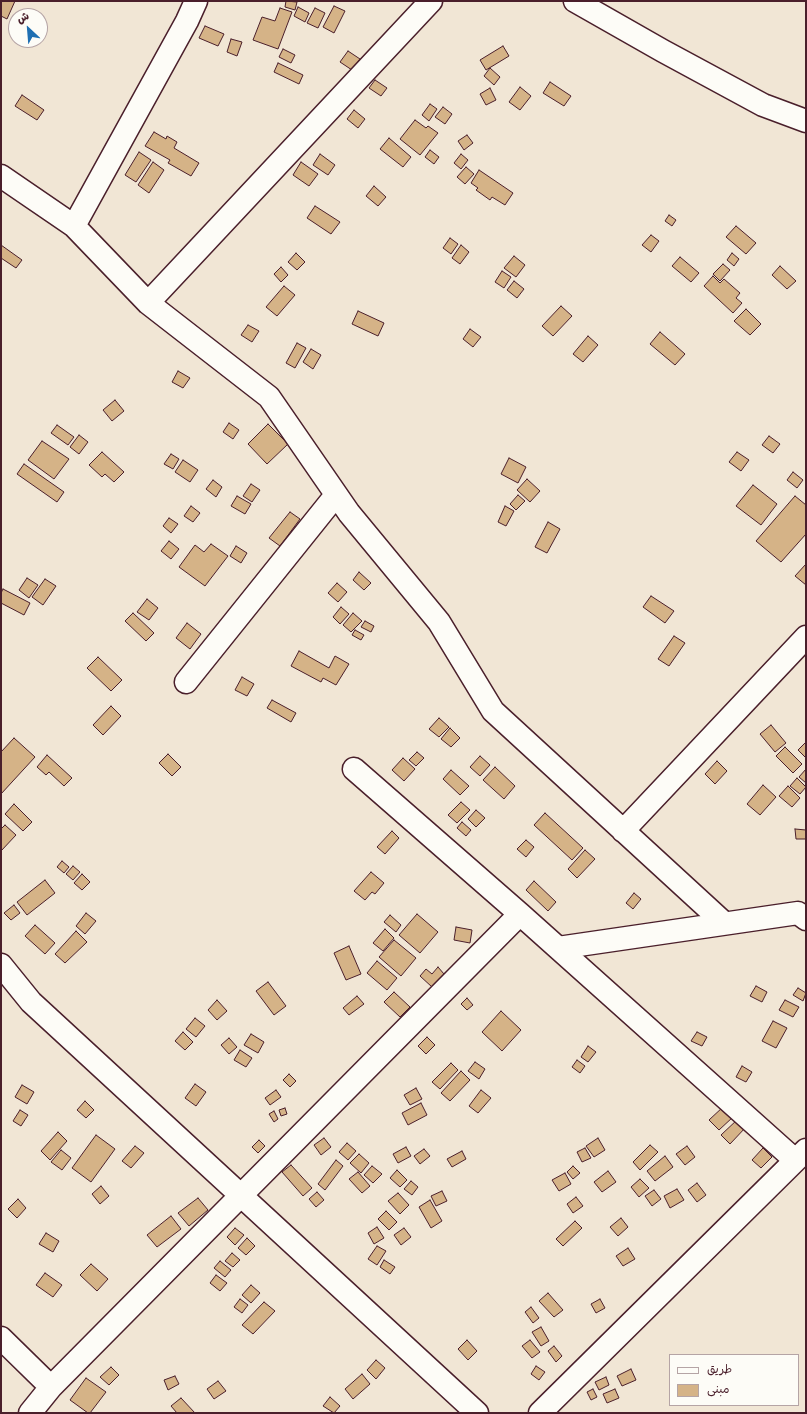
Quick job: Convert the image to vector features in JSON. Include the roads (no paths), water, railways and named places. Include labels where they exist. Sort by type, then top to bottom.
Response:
[{"type":"street","points":[[74,226],[187,21],[196,1]]},
{"type":"street","points":[[148,303],[431,1]]},
{"type":"street","points":[[575,1],[763,105],[806,121]]},
{"type":"street","points":[[1,176],[74,226],[148,303],[269,397],[349,513],[439,622],[493,711],[724,923]]},
{"type":"street","points":[[186,682],[336,495]]},
{"type":"street","points":[[623,831],[806,637]]},
{"type":"street","points":[[354,769],[558,948],[801,1155],[540,1413]]},
{"type":"street","points":[[558,948],[798,913],[806,919]]},
{"type":"street","points":[[30,1413],[51,1386],[520,914]]},
{"type":"street","points":[[1,965],[31,1002],[477,1413]]},
{"type":"street","points":[[1,1338],[51,1386]]}]
